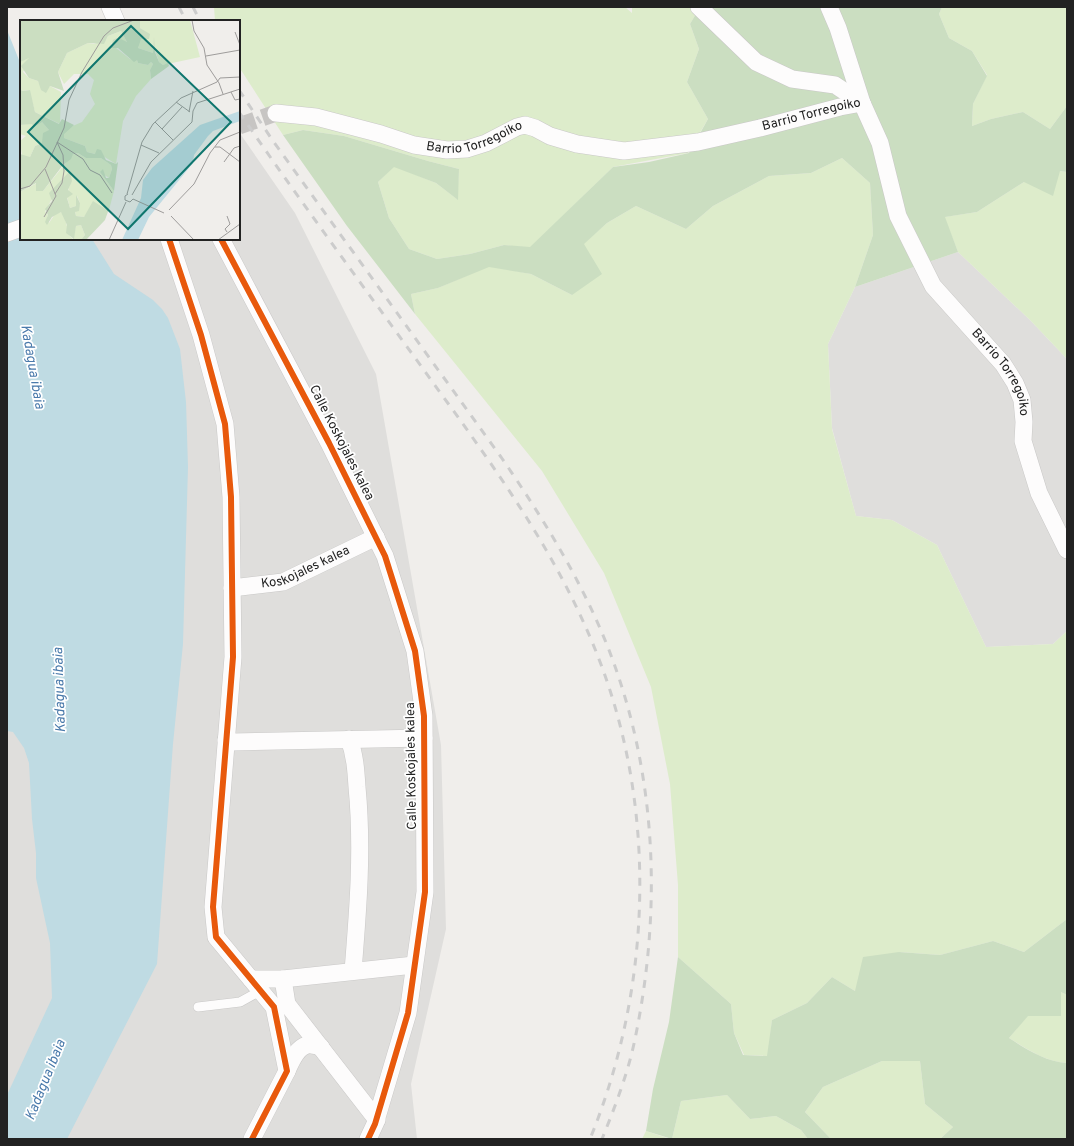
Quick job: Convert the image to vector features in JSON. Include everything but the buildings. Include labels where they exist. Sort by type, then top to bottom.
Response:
[{"type":"street","points":[[110,7],[116,20]]},
{"type":"street","points":[[699,7],[756,62],[792,79],[835,85],[862,103]]},
{"type":"street","points":[[829,7],[838,28],[862,103]]},
{"type":"street","name":"Barrio Torregoiko","points":[[276,113],[316,116],[382,134],[414,145],[447,150],[467,149],[486,143],[516,127],[525,125],[535,128],[550,136],[577,144],[624,151],[698,142],[862,103],[880,143],[898,216],[933,286],[1003,364],[1015,383],[1022,400],[1024,422],[1023,441],[1039,493],[1067,550]]},
{"type":"street","points":[[7,233],[20,228]]},
{"type":"street","points":[[169,240],[201,335],[225,424],[231,497],[233,657],[213,907],[216,937],[274,1006],[286,1071]]},
{"type":"street","name":"Calle Koskojales kalea","points":[[221,240],[329,443],[376,537],[385,556],[415,650],[424,716],[425,892],[408,1013],[376,1120],[368,1139]]},
{"type":"street","name":"Koskojales kalea","points":[[232,588],[283,582],[376,537]]},
{"type":"street","name":"Calle Koskojales kalea","points":[[226,740],[233,742],[424,738]]},
{"type":"street","points":[[349,739],[354,757],[359,807],[360,881],[353,971]]},
{"type":"street","points":[[256,985],[284,979],[414,965]]},
{"type":"street","points":[[284,979],[287,1004],[376,1120]]},
{"type":"street","points":[[252,1139],[294,1056],[301,1048],[308,1045],[321,1047]]},
{"type":"lane","points":[[198,1007],[240,1002],[256,985]]},
{"type":"shaded area","points":[[240,133],[295,213],[376,374],[441,745],[446,929],[411,1084],[417,1139],[7,1139],[7,146],[20,240],[240,240]]},
{"type":"shaded area","points":[[958,252],[1030,320],[1067,359],[1067,631],[1053,644],[986,647],[937,545],[892,520],[856,516],[832,428],[828,344],[855,287]]},
{"type":"green space","points":[[214,7],[625,7],[632,13],[632,7],[700,7],[690,24],[699,49],[687,82],[708,119],[688,153],[613,167],[530,248],[504,245],[470,254],[437,259],[409,249],[389,218],[378,182],[394,166],[436,183],[457,199],[459,169],[344,136],[303,130],[283,135],[240,69],[240,20],[215,20]]},
{"type":"green space","points":[[700,7],[942,7],[939,14],[949,38],[972,51],[987,76],[973,104],[972,126],[991,119],[1023,112],[1050,129],[1067,106],[1067,172],[1060,171],[1053,196],[1024,182],[977,212],[945,217],[958,252],[855,287],[873,235],[870,183],[842,158],[811,173],[769,176],[713,206],[686,229],[636,206],[607,223],[584,244],[602,274],[572,295],[531,274],[489,267],[438,288],[411,294],[415,314],[347,226],[283,135],[303,130],[344,136],[459,169],[458,200],[436,183],[394,167],[378,182],[389,218],[409,249],[437,259],[470,254],[504,245],[530,247],[613,167],[649,162],[689,153],[708,119],[687,82],[699,49],[690,24]]},
{"type":"green space","points":[[942,7],[1067,7],[1067,106],[1050,129],[1023,112],[991,119],[972,126],[973,104],[987,75],[972,51],[949,38],[939,14]]},
{"type":"green space","points":[[842,158],[870,183],[873,235],[855,287],[828,344],[832,429],[856,516],[892,520],[937,545],[986,647],[1053,644],[1067,631],[1067,919],[1024,952],[993,941],[940,955],[899,952],[855,991],[832,977],[807,1003],[772,1020],[768,1056],[744,1055],[734,1033],[731,1004],[678,957],[678,885],[670,784],[651,687],[604,573],[542,471],[415,314],[411,294],[438,288],[489,266],[531,274],[572,295],[583,244],[607,223],[636,206],[686,229],[713,206],[769,176],[811,173]]},
{"type":"green space","points":[[1060,171],[1067,172],[1067,359],[1030,320],[958,252],[944,217],[977,212],[1024,182]]},
{"type":"green space","points":[[1067,919],[1067,995],[1061,992],[1061,1016],[1028,1016],[1009,1038],[1044,1058],[1067,1063],[1067,1139],[940,1139],[953,1127],[925,1104],[920,1061],[882,1061],[823,1087],[805,1112],[831,1139],[808,1139],[801,1130],[776,1116],[750,1119],[727,1095],[681,1101],[672,1139],[646,1131],[653,1089],[669,1022],[678,957],[731,1004],[734,1033],[743,1055],[767,1056],[772,1020],[807,1003],[832,977],[855,991],[863,957],[899,952],[940,955],[993,941],[1024,952]]},
{"type":"green space","points":[[1061,992],[1067,995],[1067,1063],[1044,1058],[1009,1038],[1028,1015],[1060,1016]]},
{"type":"green space","points":[[882,1061],[920,1061],[925,1104],[953,1127],[940,1139],[831,1139],[805,1112],[823,1087]]},
{"type":"green space","points":[[727,1095],[750,1119],[776,1116],[801,1130],[808,1139],[672,1139],[681,1101]]},
{"type":"green space","points":[[646,1131],[670,1139],[642,1139]]},
{"type":"water","name":"Kadagua ibaia","points":[[7,30],[20,62],[20,240],[93,240],[114,274],[153,300],[168,318],[180,349],[186,402],[188,467],[183,644],[173,744],[157,964],[67,1139],[7,1139],[7,1095],[52,998],[50,943],[36,878],[36,853],[32,819],[29,763],[24,748],[13,732],[7,731]]},
{"type":"tunnel","points":[[240,126],[276,113]]},
{"type":"railway","points":[[179,7],[186,20]]},
{"type":"railway","points":[[193,7],[200,20]]},
{"type":"railway","points":[[240,92],[273,141],[517,480],[561,550],[587,599],[609,650],[625,697],[637,745],[645,794],[650,843],[651,892],[649,941],[644,990],[635,1039],[625,1077],[602,1139]]},
{"type":"railway","points":[[240,113],[311,215],[479,447],[523,512],[562,578],[595,649],[615,708],[630,769],[638,832],[640,894],[636,957],[626,1019],[611,1080],[590,1139]]},
{"type":"cycle path","points":[[169,240],[201,335],[225,424],[231,497],[233,657],[213,907],[216,937],[274,1007],[287,1071],[252,1139]]},
{"type":"cycle path","points":[[222,240],[329,443],[385,556],[415,651],[424,716],[425,892],[408,1013],[375,1124],[368,1139]]}]
